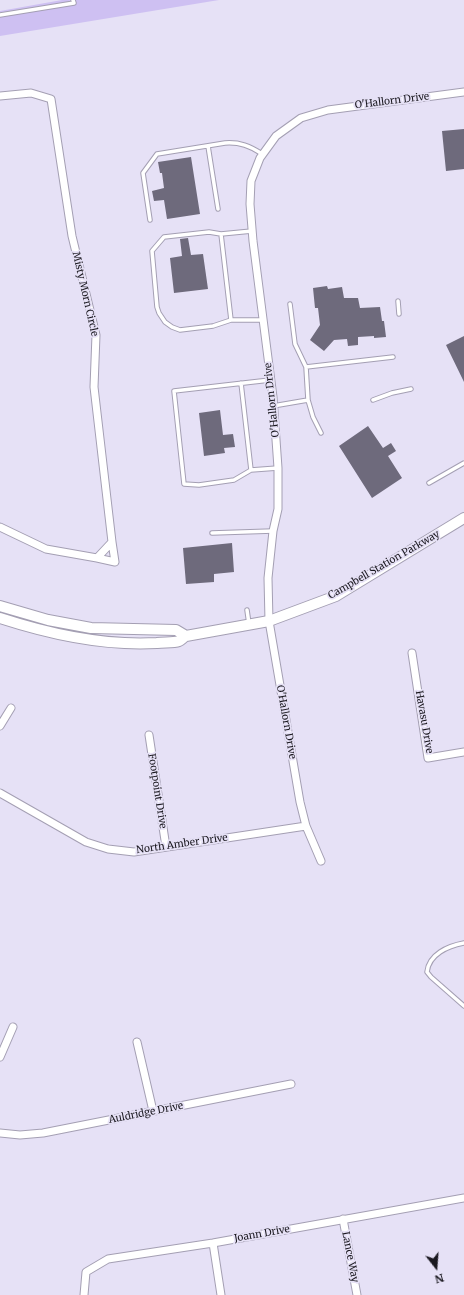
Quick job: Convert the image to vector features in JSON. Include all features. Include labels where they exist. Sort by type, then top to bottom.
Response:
[{"type":"street","name":"O'Hallorn Drive","points":[[321,862],[306,826],[300,802],[269,621],[268,578],[273,531],[278,510],[278,468],[273,406],[252,231],[250,204],[251,181],[262,154],[276,136],[301,118],[328,110],[464,92]]},
{"type":"street","name":"Misty Morn Circle","points":[[0,96],[31,93],[51,99],[72,236],[96,335],[94,387],[115,562],[46,549],[0,528]]},
{"type":"street","name":"Campbell Station Parkway","points":[[0,618],[62,635],[138,644],[178,641],[186,636],[269,621],[336,596],[464,518]]},
{"type":"street","points":[[97,558],[112,542]]},
{"type":"street","name":"Campbell Station Parkway","points":[[0,606],[48,620],[91,628],[176,630],[186,636]]},
{"type":"street","name":"Havasu Drive","points":[[412,653],[428,758],[464,752]]},
{"type":"street","points":[[0,726],[10,708]]},
{"type":"street","name":"Footpoint Drive","points":[[149,735],[166,847]]},
{"type":"street","name":"North Amber Drive","points":[[0,793],[86,842],[108,849],[134,852],[306,826]]},
{"type":"street","points":[[0,1057],[13,1027]]},
{"type":"street","points":[[137,1042],[153,1111]]},
{"type":"street","name":"Auldridge Drive","points":[[0,1133],[20,1135],[43,1133],[291,1084]]},
{"type":"street","name":"Joann Drive","points":[[84,1295],[86,1272],[108,1258],[213,1243],[464,1198]]},
{"type":"street","name":"Lance Way","points":[[343,1219],[357,1295]]},
{"type":"street","points":[[213,1243],[220,1295]]},
{"type":"lane","points":[[0,15],[74,3],[73,0]]},
{"type":"lane","points":[[150,220],[143,173],[157,154],[235,142],[244,144],[262,154]]},
{"type":"lane","points":[[208,146],[218,209]]},
{"type":"lane","points":[[252,231],[221,234],[209,232],[164,237],[152,251],[157,307],[159,313],[166,322],[172,327],[180,330],[213,326],[231,320],[263,320]]},
{"type":"lane","points":[[221,234],[231,320]]},
{"type":"lane","points":[[398,301],[399,314]]},
{"type":"lane","points":[[290,304],[295,344],[306,367],[308,400],[313,417],[321,433]]},
{"type":"lane","points":[[306,367],[393,357]]},
{"type":"lane","points":[[270,380],[174,391],[184,484],[200,485],[234,480],[251,470],[278,468]]},
{"type":"lane","points":[[241,383],[251,470]]},
{"type":"lane","points":[[373,400],[392,393],[411,389]]},
{"type":"lane","points":[[273,406],[308,400]]},
{"type":"lane","points":[[429,483],[464,463]]},
{"type":"lane","points":[[212,533],[273,531]]},
{"type":"lane","points":[[247,610],[249,625]]},
{"type":"lane","points":[[464,943],[451,946],[436,954],[427,965],[427,972],[464,1006]]},
{"type":"shaded area","points":[[62,0],[219,0],[0,36],[0,11]]},
{"type":"building","points":[[464,129],[464,169],[446,171],[442,131]]},
{"type":"building","points":[[191,157],[200,214],[167,219],[164,200],[154,201],[152,191],[164,188],[162,173],[160,173],[158,162]]},
{"type":"building","points":[[188,238],[191,255],[203,254],[208,289],[174,293],[170,258],[182,256],[180,239]]},
{"type":"building","points":[[327,286],[328,289],[342,287],[344,298],[358,298],[360,308],[380,307],[386,337],[358,337],[358,345],[348,346],[347,339],[334,340],[324,351],[310,340],[320,325],[318,308],[315,308],[313,288]]},
{"type":"building","points":[[464,336],[464,382],[446,345]]},
{"type":"building","points":[[220,410],[223,435],[233,434],[235,447],[224,448],[225,453],[204,456],[199,413]]},
{"type":"building","points":[[368,426],[383,448],[391,443],[396,451],[388,456],[402,478],[372,498],[339,446]]},
{"type":"building","points":[[232,543],[234,572],[214,574],[214,582],[186,584],[183,548]]}]
